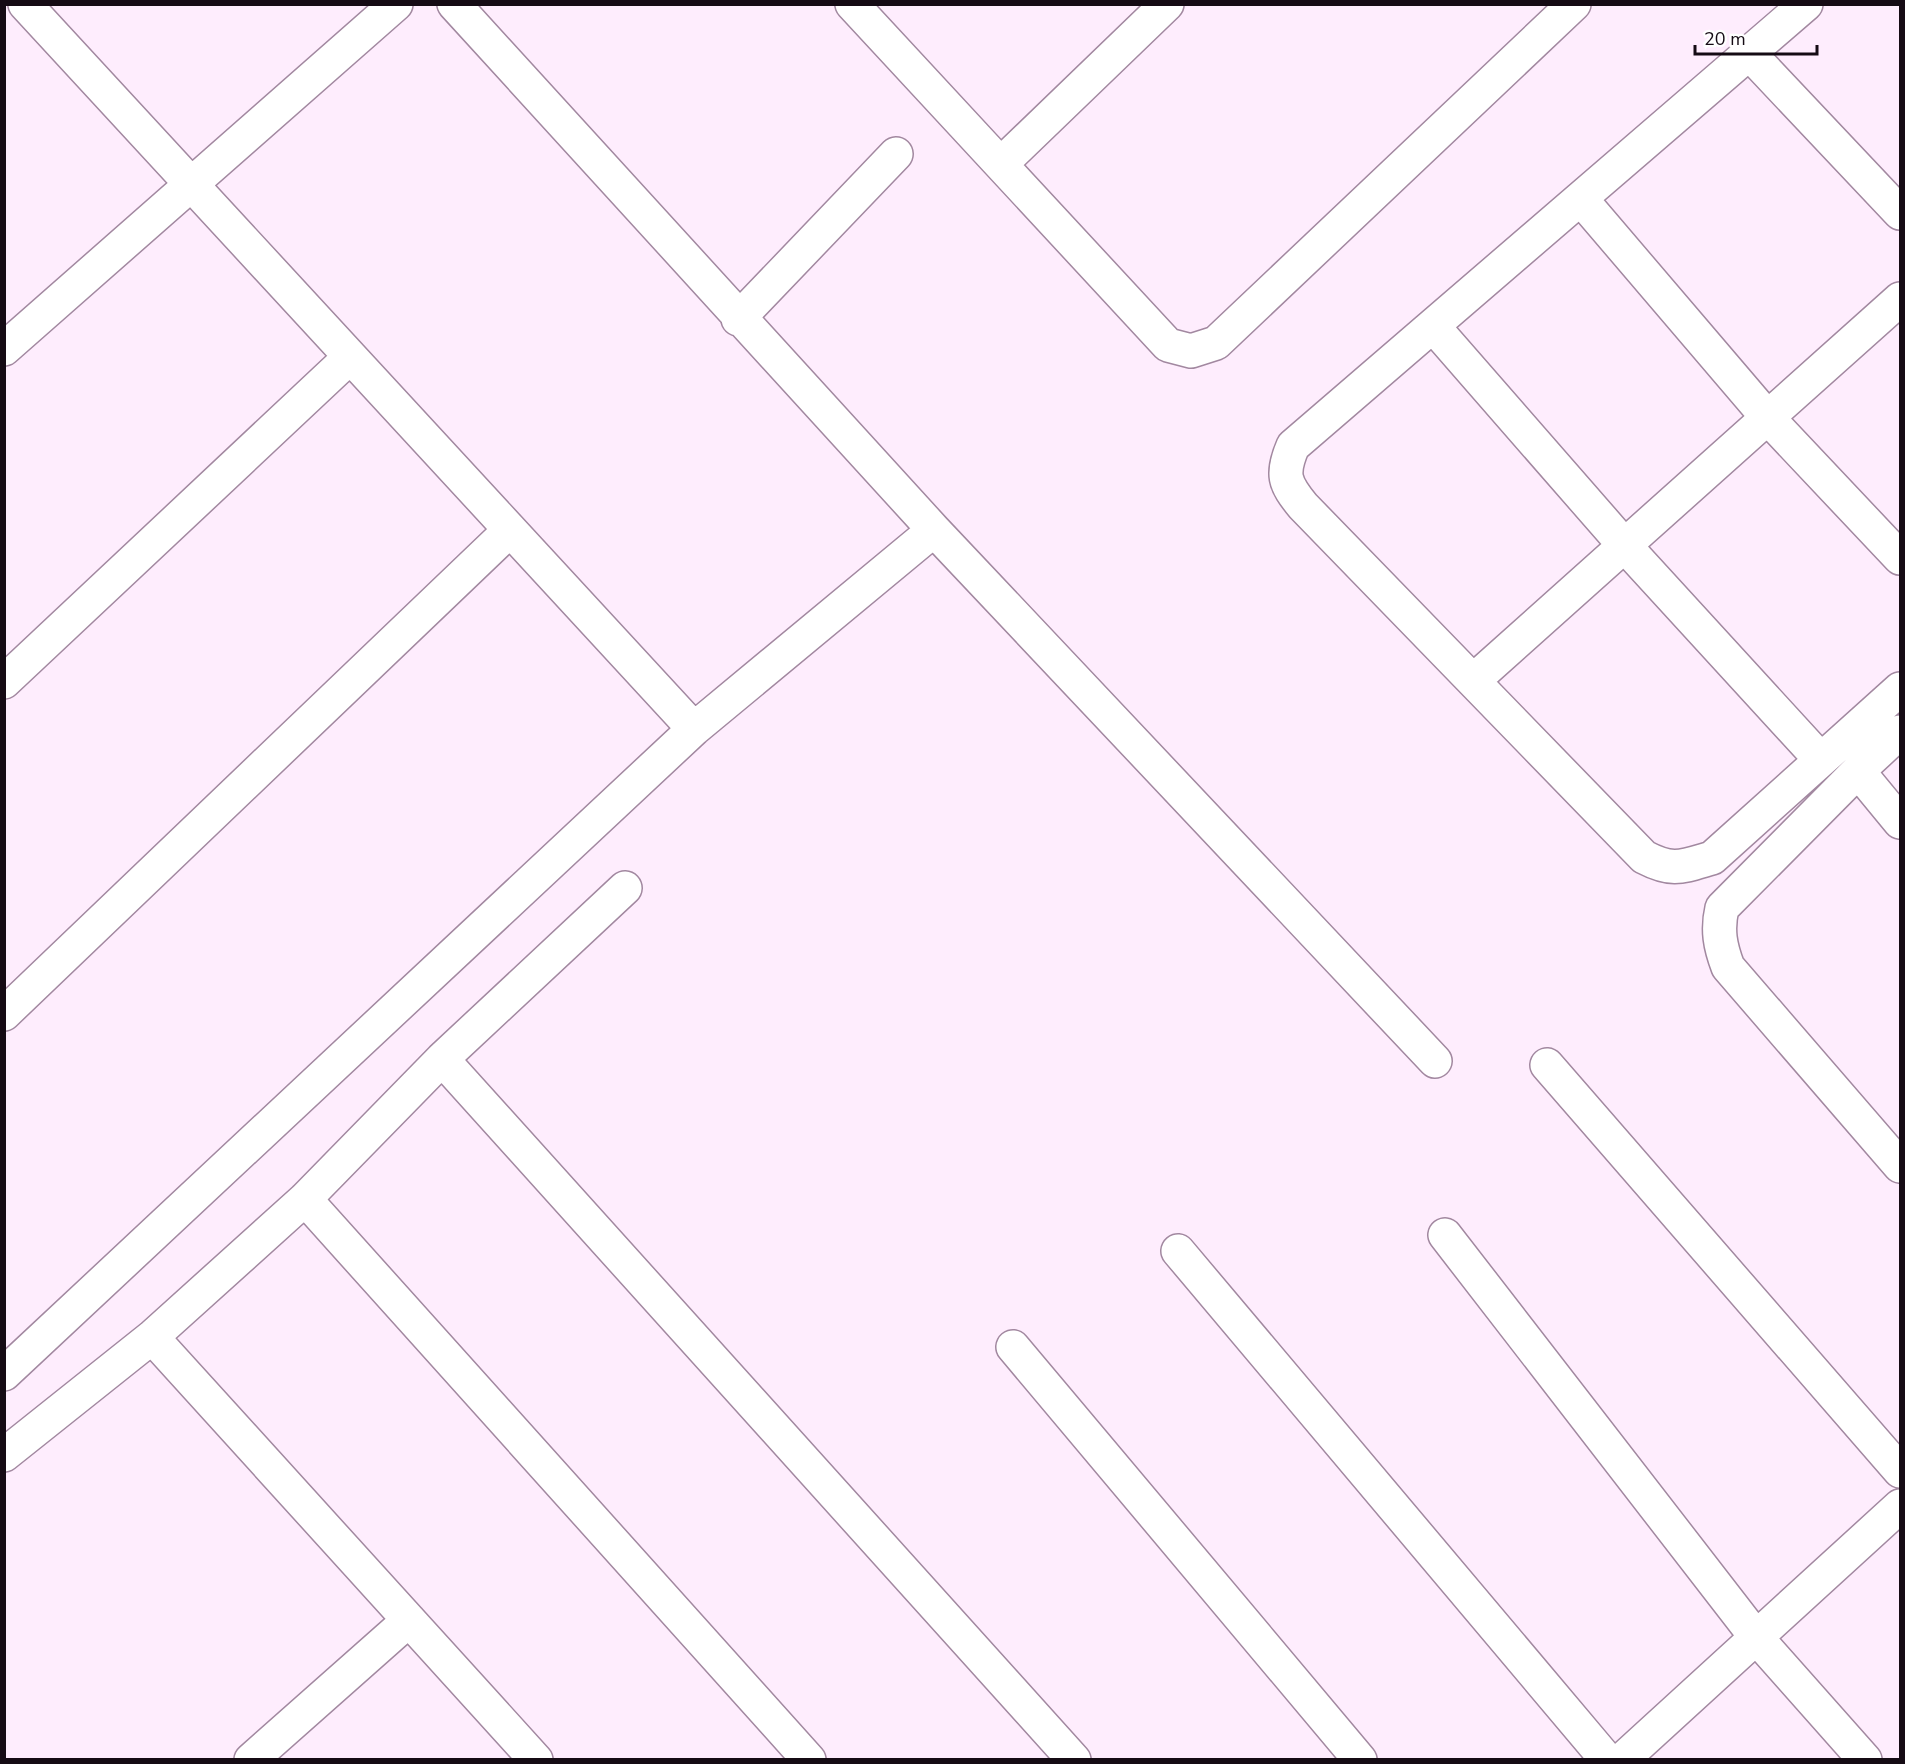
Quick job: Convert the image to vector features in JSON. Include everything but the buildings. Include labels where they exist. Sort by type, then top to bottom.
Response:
[{"type":"street","points":[[25,4],[693,729]]},
{"type":"street","points":[[4,349],[396,4]]},
{"type":"street","points":[[454,4],[738,318],[934,530],[1435,1061]]},
{"type":"street","points":[[852,4],[1168,345],[1179,350],[1197,350],[1216,343],[1574,4]]},
{"type":"street","points":[[1001,164],[1167,4]]},
{"type":"street","points":[[1806,4],[1293,446],[1285,467],[1288,488],[1304,506],[1644,857],[1664,868],[1683,867],[1712,858],[1900,689]]},
{"type":"street","points":[[1749,53],[1900,213]]},
{"type":"street","points":[[738,318],[896,154]]},
{"type":"street","points":[[1581,199],[1768,418],[1900,558]]},
{"type":"street","points":[[1473,681],[1900,299]]},
{"type":"street","points":[[1433,326],[1625,546],[1821,760]]},
{"type":"street","points":[[4,682],[350,357]]},
{"type":"street","points":[[4,1014],[510,530]]},
{"type":"street","points":[[11,1354],[693,729],[934,530]]},
{"type":"street","points":[[1900,732],[1722,908],[1718,926],[1721,948],[1728,967],[1900,1166]]},
{"type":"street","points":[[1858,771],[1900,822]]},
{"type":"street","points":[[4,1455],[152,1337],[305,1199],[442,1059],[625,888]]},
{"type":"street","points":[[442,1059],[1074,1760]]},
{"type":"street","points":[[1547,1065],[1900,1471]]},
{"type":"street","points":[[305,1199],[809,1760]]},
{"type":"street","points":[[1445,1235],[1756,1637],[1865,1760]]},
{"type":"street","points":[[1178,1251],[1607,1760]]},
{"type":"street","points":[[152,1337],[536,1760]]},
{"type":"street","points":[[1013,1347],[1360,1760]]},
{"type":"street","points":[[1622,1760],[1900,1506]]},
{"type":"street","points":[[251,1760],[409,1620]]}]
